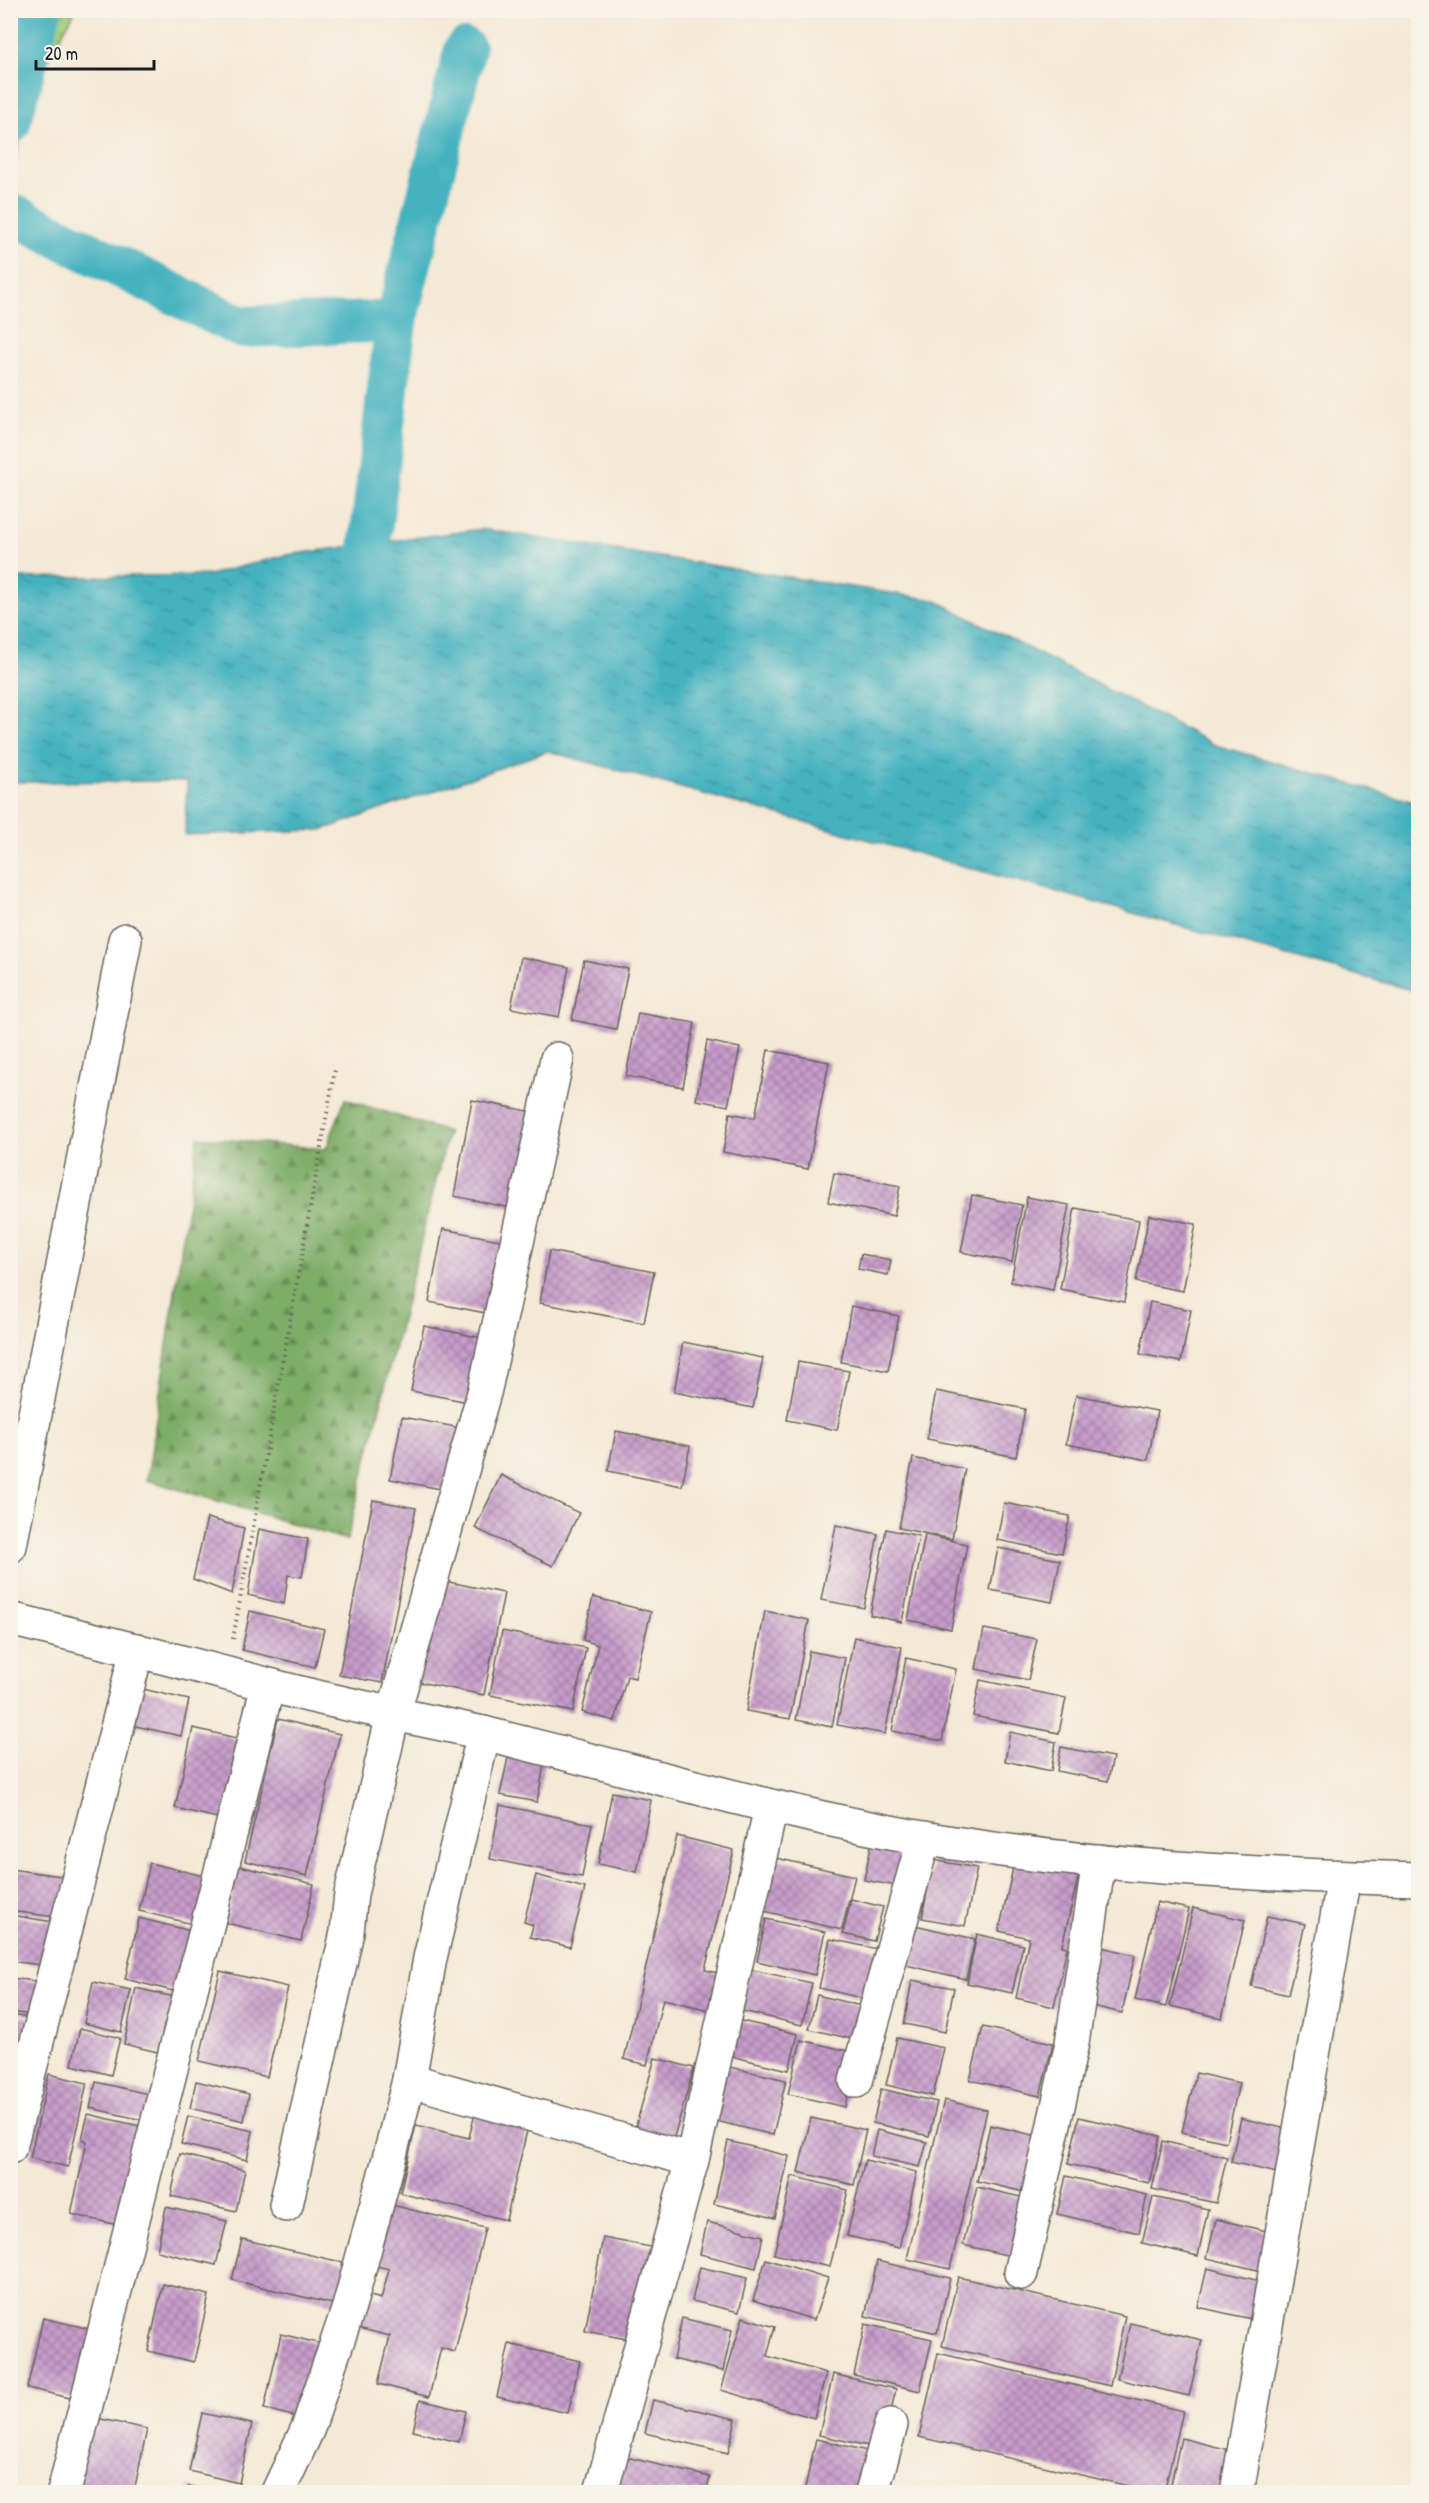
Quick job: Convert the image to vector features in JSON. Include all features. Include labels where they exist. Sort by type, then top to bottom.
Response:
[{"type":"street","points":[[10,1546],[125,940]]},
{"type":"street","points":[[286,2205],[346,1932],[351,1894],[393,1715],[485,1389],[557,1059]]},
{"type":"street","points":[[10,1619],[227,1672],[268,1685],[393,1715],[484,1733],[771,1807],[924,1838],[1100,1862],[1344,1877],[1419,1879]]},
{"type":"street","points":[[10,2146],[137,1650]]},
{"type":"street","points":[[64,2493],[268,1685]]},
{"type":"street","points":[[278,2493],[308,2427],[349,2307],[409,2079],[429,1958],[484,1733]]},
{"type":"street","points":[[601,2493],[692,2160],[771,1807]]},
{"type":"street","points":[[856,2081],[924,1838]]},
{"type":"street","points":[[1021,2273],[1072,2043],[1100,1862]]},
{"type":"street","points":[[1237,2493],[1344,1877]]},
{"type":"street","points":[[409,2079],[692,2160]]},
{"type":"street","points":[[872,2493],[891,2425]]},
{"type":"path","points":[[227,1672],[335,1069]]},
{"type":"green space","points":[[11,10],[75,11],[33,87],[11,178]]},
{"type":"green space","points":[[345,1099],[448,1132],[347,1540],[147,1480],[198,1137],[326,1149]]},
{"type":"water","points":[[481,529],[935,600],[1215,745],[1418,803],[1418,992],[548,751],[322,830],[185,835],[187,781],[11,782],[11,578],[209,575],[286,555]]},
{"type":"building","points":[[521,957],[569,967],[559,1017],[511,1008]]},
{"type":"building","points":[[584,960],[628,969],[616,1029],[572,1020]]},
{"type":"building","points":[[638,1013],[695,1023],[683,1087],[626,1076]]},
{"type":"building","points":[[707,1041],[740,1048],[728,1106],[696,1100]]},
{"type":"building","points":[[768,1050],[829,1062],[808,1169],[723,1152],[730,1113],[755,1118]]},
{"type":"building","points":[[472,1100],[538,1113],[520,1210],[454,1196]]},
{"type":"building","points":[[834,1173],[900,1186],[894,1216],[828,1202]]},
{"type":"building","points":[[972,1195],[1022,1205],[1012,1262],[961,1252]]},
{"type":"building","points":[[1027,1197],[1069,1205],[1053,1290],[1011,1282]]},
{"type":"building","points":[[1075,1208],[1139,1220],[1124,1302],[1060,1289]]},
{"type":"building","points":[[1149,1215],[1196,1224],[1183,1291],[1136,1282]]},
{"type":"building","points":[[443,1229],[510,1242],[496,1315],[429,1302]]},
{"type":"building","points":[[549,1251],[654,1272],[644,1323],[540,1303]]},
{"type":"building","points":[[861,1254],[891,1260],[888,1275],[858,1269]]},
{"type":"building","points":[[1150,1302],[1191,1310],[1181,1362],[1140,1354]]},
{"type":"building","points":[[851,1306],[899,1316],[888,1371],[841,1362]]},
{"type":"building","points":[[424,1326],[487,1339],[474,1403],[411,1391]]},
{"type":"building","points":[[683,1342],[763,1358],[753,1408],[674,1392]]},
{"type":"building","points":[[798,1362],[849,1371],[837,1430],[787,1420]]},
{"type":"building","points":[[936,1391],[1025,1409],[1016,1457],[927,1439]]},
{"type":"building","points":[[1076,1395],[1157,1411],[1148,1460],[1066,1444]]},
{"type":"building","points":[[402,1417],[467,1429],[455,1492],[390,1479]]},
{"type":"building","points":[[616,1431],[690,1446],[682,1486],[608,1471]]},
{"type":"building","points":[[913,1458],[965,1469],[952,1539],[899,1528]]},
{"type":"building","points":[[501,1475],[579,1513],[553,1566],[475,1528]]},
{"type":"building","points":[[373,1500],[416,1508],[382,1683],[339,1675]]},
{"type":"building","points":[[1004,1503],[1070,1516],[1062,1553],[997,1540]]},
{"type":"building","points":[[207,1518],[244,1528],[232,1594],[193,1579]]},
{"type":"building","points":[[836,1525],[878,1534],[864,1608],[821,1600]]},
{"type":"building","points":[[259,1529],[308,1539],[302,1577],[288,1575],[284,1604],[248,1595]]},
{"type":"building","points":[[886,1529],[919,1536],[902,1622],[870,1615]]},
{"type":"building","points":[[925,1535],[967,1544],[951,1629],[908,1620]]},
{"type":"building","points":[[998,1548],[1060,1560],[1052,1602],[990,1590]]},
{"type":"building","points":[[439,1580],[504,1593],[484,1695],[419,1682]]},
{"type":"building","points":[[593,1597],[651,1612],[635,1678],[627,1676],[615,1721],[582,1712],[598,1645],[583,1640]]},
{"type":"building","points":[[250,1611],[324,1629],[315,1667],[242,1650]]},
{"type":"building","points":[[765,1611],[809,1620],[790,1719],[746,1711]]},
{"type":"building","points":[[984,1629],[1037,1639],[1028,1680],[976,1669]]},
{"type":"building","points":[[502,1631],[586,1648],[573,1712],[490,1695]]},
{"type":"building","points":[[854,1637],[902,1647],[885,1734],[837,1725]]},
{"type":"building","points":[[809,1651],[845,1658],[832,1727],[796,1720]]},
{"type":"building","points":[[906,1658],[956,1669],[942,1741],[892,1731]]},
{"type":"building","points":[[980,1680],[1066,1698],[1059,1733],[973,1716]]},
{"type":"building","points":[[139,1688],[189,1700],[181,1736],[131,1725]]},
{"type":"building","points":[[278,1719],[340,1734],[307,1876],[245,1861]]},
{"type":"building","points":[[193,1728],[245,1740],[226,1820],[175,1808]]},
{"type":"building","points":[[1010,1732],[1056,1742],[1051,1771],[1005,1761]]},
{"type":"building","points":[[1061,1747],[1113,1757],[1108,1781],[1057,1771]]},
{"type":"building","points":[[510,1748],[546,1755],[537,1802],[500,1795]]},
{"type":"building","points":[[612,1792],[651,1800],[637,1872],[598,1864]]},
{"type":"building","points":[[500,1805],[592,1824],[582,1877],[490,1859]]},
{"type":"building","points":[[677,1836],[734,1850],[705,1970],[731,1976],[722,2013],[663,1999],[647,2065],[624,2059]]},
{"type":"building","points":[[872,1841],[909,1849],[902,1887],[864,1880]]},
{"type":"building","points":[[1017,1850],[1081,1865],[1062,1946],[1067,1947],[1054,2007],[1016,1998],[1029,1938],[999,1931]]},
{"type":"building","points":[[776,1858],[855,1876],[842,1930],[764,1911]]},
{"type":"building","points":[[933,1860],[977,1868],[965,1926],[922,1918]]},
{"type":"building","points":[[150,1863],[212,1878],[201,1926],[139,1911]]},
{"type":"building","points":[[239,1866],[314,1884],[301,1941],[226,1923]]},
{"type":"building","points":[[10,1869],[68,1877],[63,1918],[10,1911]]},
{"type":"building","points":[[536,1875],[585,1888],[570,1947],[530,1937],[533,1925],[524,1922]]},
{"type":"building","points":[[851,1899],[883,1907],[874,1941],[843,1934]]},
{"type":"building","points":[[1157,1902],[1189,1909],[1166,2007],[1135,2000]]},
{"type":"building","points":[[1193,1908],[1245,1920],[1222,2018],[1170,2006]]},
{"type":"building","points":[[10,1915],[53,1922],[48,1966],[10,1961]]},
{"type":"building","points":[[1267,1916],[1305,1924],[1288,1995],[1251,1986]]},
{"type":"building","points":[[139,1918],[199,1933],[185,1994],[125,1979]]},
{"type":"building","points":[[766,1919],[825,1932],[815,1975],[757,1961]]},
{"type":"building","points":[[915,1925],[975,1939],[966,1979],[906,1965]]},
{"type":"building","points":[[977,1934],[1023,1945],[1012,1993],[967,1983]]},
{"type":"building","points":[[830,1939],[882,1950],[870,2000],[819,1988]]},
{"type":"building","points":[[1097,1946],[1135,1955],[1122,2013],[1084,2004]]},
{"type":"building","points":[[748,1969],[812,1983],[802,2025],[738,2010]]},
{"type":"building","points":[[220,1971],[288,1987],[267,2077],[199,2061]]},
{"type":"building","points":[[10,1978],[43,1982],[38,2016],[10,2012]]},
{"type":"building","points":[[912,1980],[954,1988],[945,2032],[904,2024]]},
{"type":"building","points":[[93,1982],[131,1990],[121,2032],[84,2023]]},
{"type":"building","points":[[136,1988],[183,1999],[170,2055],[124,2044]]},
{"type":"building","points":[[817,1995],[869,2008],[861,2041],[809,2029]]},
{"type":"building","points":[[10,2015],[31,2018],[24,2073],[10,2072]]},
{"type":"building","points":[[737,2020],[798,2034],[789,2070],[730,2056]]},
{"type":"building","points":[[983,2027],[1053,2043],[1040,2096],[970,2080]]},
{"type":"building","points":[[80,2028],[120,2038],[111,2075],[72,2065]]},
{"type":"building","points":[[897,2038],[944,2048],[933,2096],[886,2085]]},
{"type":"building","points":[[801,2040],[857,2053],[845,2107],[788,2094]]},
{"type":"building","points":[[655,2058],[694,2068],[670,2151],[632,2139]]},
{"type":"building","points":[[725,2066],[786,2080],[773,2135],[712,2120]]},
{"type":"building","points":[[1196,2073],[1239,2083],[1226,2142],[1182,2132]]},
{"type":"building","points":[[49,2074],[87,2083],[68,2167],[30,2158]]},
{"type":"building","points":[[196,2081],[249,2094],[244,2121],[190,2108]]},
{"type":"building","points":[[96,2082],[157,2096],[151,2122],[90,2108]]},
{"type":"building","points":[[881,2089],[937,2102],[929,2136],[873,2123]]},
{"type":"building","points":[[944,2100],[987,2110],[950,2269],[907,2259]]},
{"type":"building","points":[[477,2104],[530,2118],[506,2220],[400,2193],[416,2125],[469,2138]]},
{"type":"building","points":[[88,2114],[148,2128],[126,2227],[71,2214],[87,2141],[82,2139]]},
{"type":"building","points":[[188,2116],[253,2131],[247,2160],[181,2144]]},
{"type":"building","points":[[1079,2117],[1160,2136],[1149,2183],[1068,2164]]},
{"type":"building","points":[[811,2118],[866,2130],[854,2185],[798,2172]]},
{"type":"building","points":[[1241,2118],[1299,2132],[1289,2176],[1231,2162]]},
{"type":"building","points":[[990,2125],[1046,2138],[1033,2194],[977,2181]]},
{"type":"building","points":[[877,2130],[927,2142],[920,2167],[871,2156]]},
{"type":"building","points":[[728,2141],[789,2156],[775,2218],[714,2204]]},
{"type":"building","points":[[1163,2141],[1227,2157],[1216,2203],[1152,2189]]},
{"type":"building","points":[[180,2154],[245,2170],[236,2211],[171,2196]]},
{"type":"building","points":[[865,2160],[917,2172],[899,2248],[847,2236]]},
{"type":"building","points":[[792,2176],[848,2190],[830,2267],[774,2254]]},
{"type":"building","points":[[1066,2176],[1147,2195],[1139,2233],[1057,2214]]},
{"type":"building","points":[[977,2187],[1025,2198],[1011,2256],[963,2245]]},
{"type":"building","points":[[1153,2197],[1208,2209],[1198,2256],[1142,2243]]},
{"type":"building","points":[[388,2204],[485,2228],[455,2352],[441,2348],[429,2397],[378,2384],[390,2336],[358,2328],[367,2295],[381,2299],[389,2269],[373,2265]]},
{"type":"building","points":[[166,2207],[227,2221],[216,2265],[157,2251]]},
{"type":"building","points":[[1216,2219],[1279,2234],[1270,2273],[1207,2258]]},
{"type":"building","points":[[707,2222],[763,2236],[756,2268],[700,2254]]},
{"type":"building","points":[[603,2238],[656,2248],[637,2341],[585,2331]]},
{"type":"building","points":[[242,2239],[350,2264],[341,2306],[232,2280]]},
{"type":"building","points":[[766,2259],[828,2278],[814,2320],[753,2300]]},
{"type":"building","points":[[877,2261],[950,2278],[937,2333],[865,2316]]},
{"type":"building","points":[[700,2267],[747,2278],[739,2312],[692,2301]]},
{"type":"building","points":[[1207,2268],[1264,2282],[1256,2320],[1198,2307]]},
{"type":"building","points":[[958,2277],[1125,2316],[1110,2386],[942,2346]]},
{"type":"building","points":[[163,2284],[209,2295],[194,2362],[148,2351]]},
{"type":"building","points":[[743,2317],[775,2327],[767,2356],[826,2373],[814,2418],[721,2390]]},
{"type":"building","points":[[43,2318],[99,2331],[83,2401],[27,2388]]},
{"type":"building","points":[[682,2318],[732,2330],[723,2371],[673,2359]]},
{"type":"building","points":[[1130,2323],[1202,2340],[1189,2396],[1117,2379]]},
{"type":"building","points":[[865,2324],[932,2339],[920,2391],[854,2375]]},
{"type":"building","points":[[281,2334],[322,2344],[305,2419],[264,2409]]},
{"type":"building","points":[[509,2344],[580,2361],[568,2413],[497,2397]]},
{"type":"building","points":[[938,2353],[1183,2411],[1164,2492],[1154,2492],[919,2437]]},
{"type":"building","points":[[833,2374],[896,2389],[882,2449],[819,2435]]},
{"type":"building","points":[[420,2400],[466,2411],[459,2442],[413,2431]]},
{"type":"building","points":[[653,2400],[736,2419],[728,2453],[645,2433]]},
{"type":"building","points":[[202,2413],[252,2424],[239,2483],[189,2471]]},
{"type":"building","points":[[87,2416],[147,2429],[134,2492],[71,2492]]},
{"type":"building","points":[[1181,2438],[1238,2452],[1229,2492],[1185,2492],[1170,2489]]},
{"type":"building","points":[[816,2439],[876,2453],[867,2492],[804,2492]]},
{"type":"building","points":[[626,2457],[710,2477],[706,2492],[617,2492]]},
{"type":"building","points":[[189,2486],[212,2492],[187,2492]]},
{"type":"waterway","points":[[10,123],[41,10]]},
{"type":"waterway","points":[[363,600],[396,321],[465,49]]},
{"type":"waterway","points":[[10,213],[241,327],[396,321]]}]
